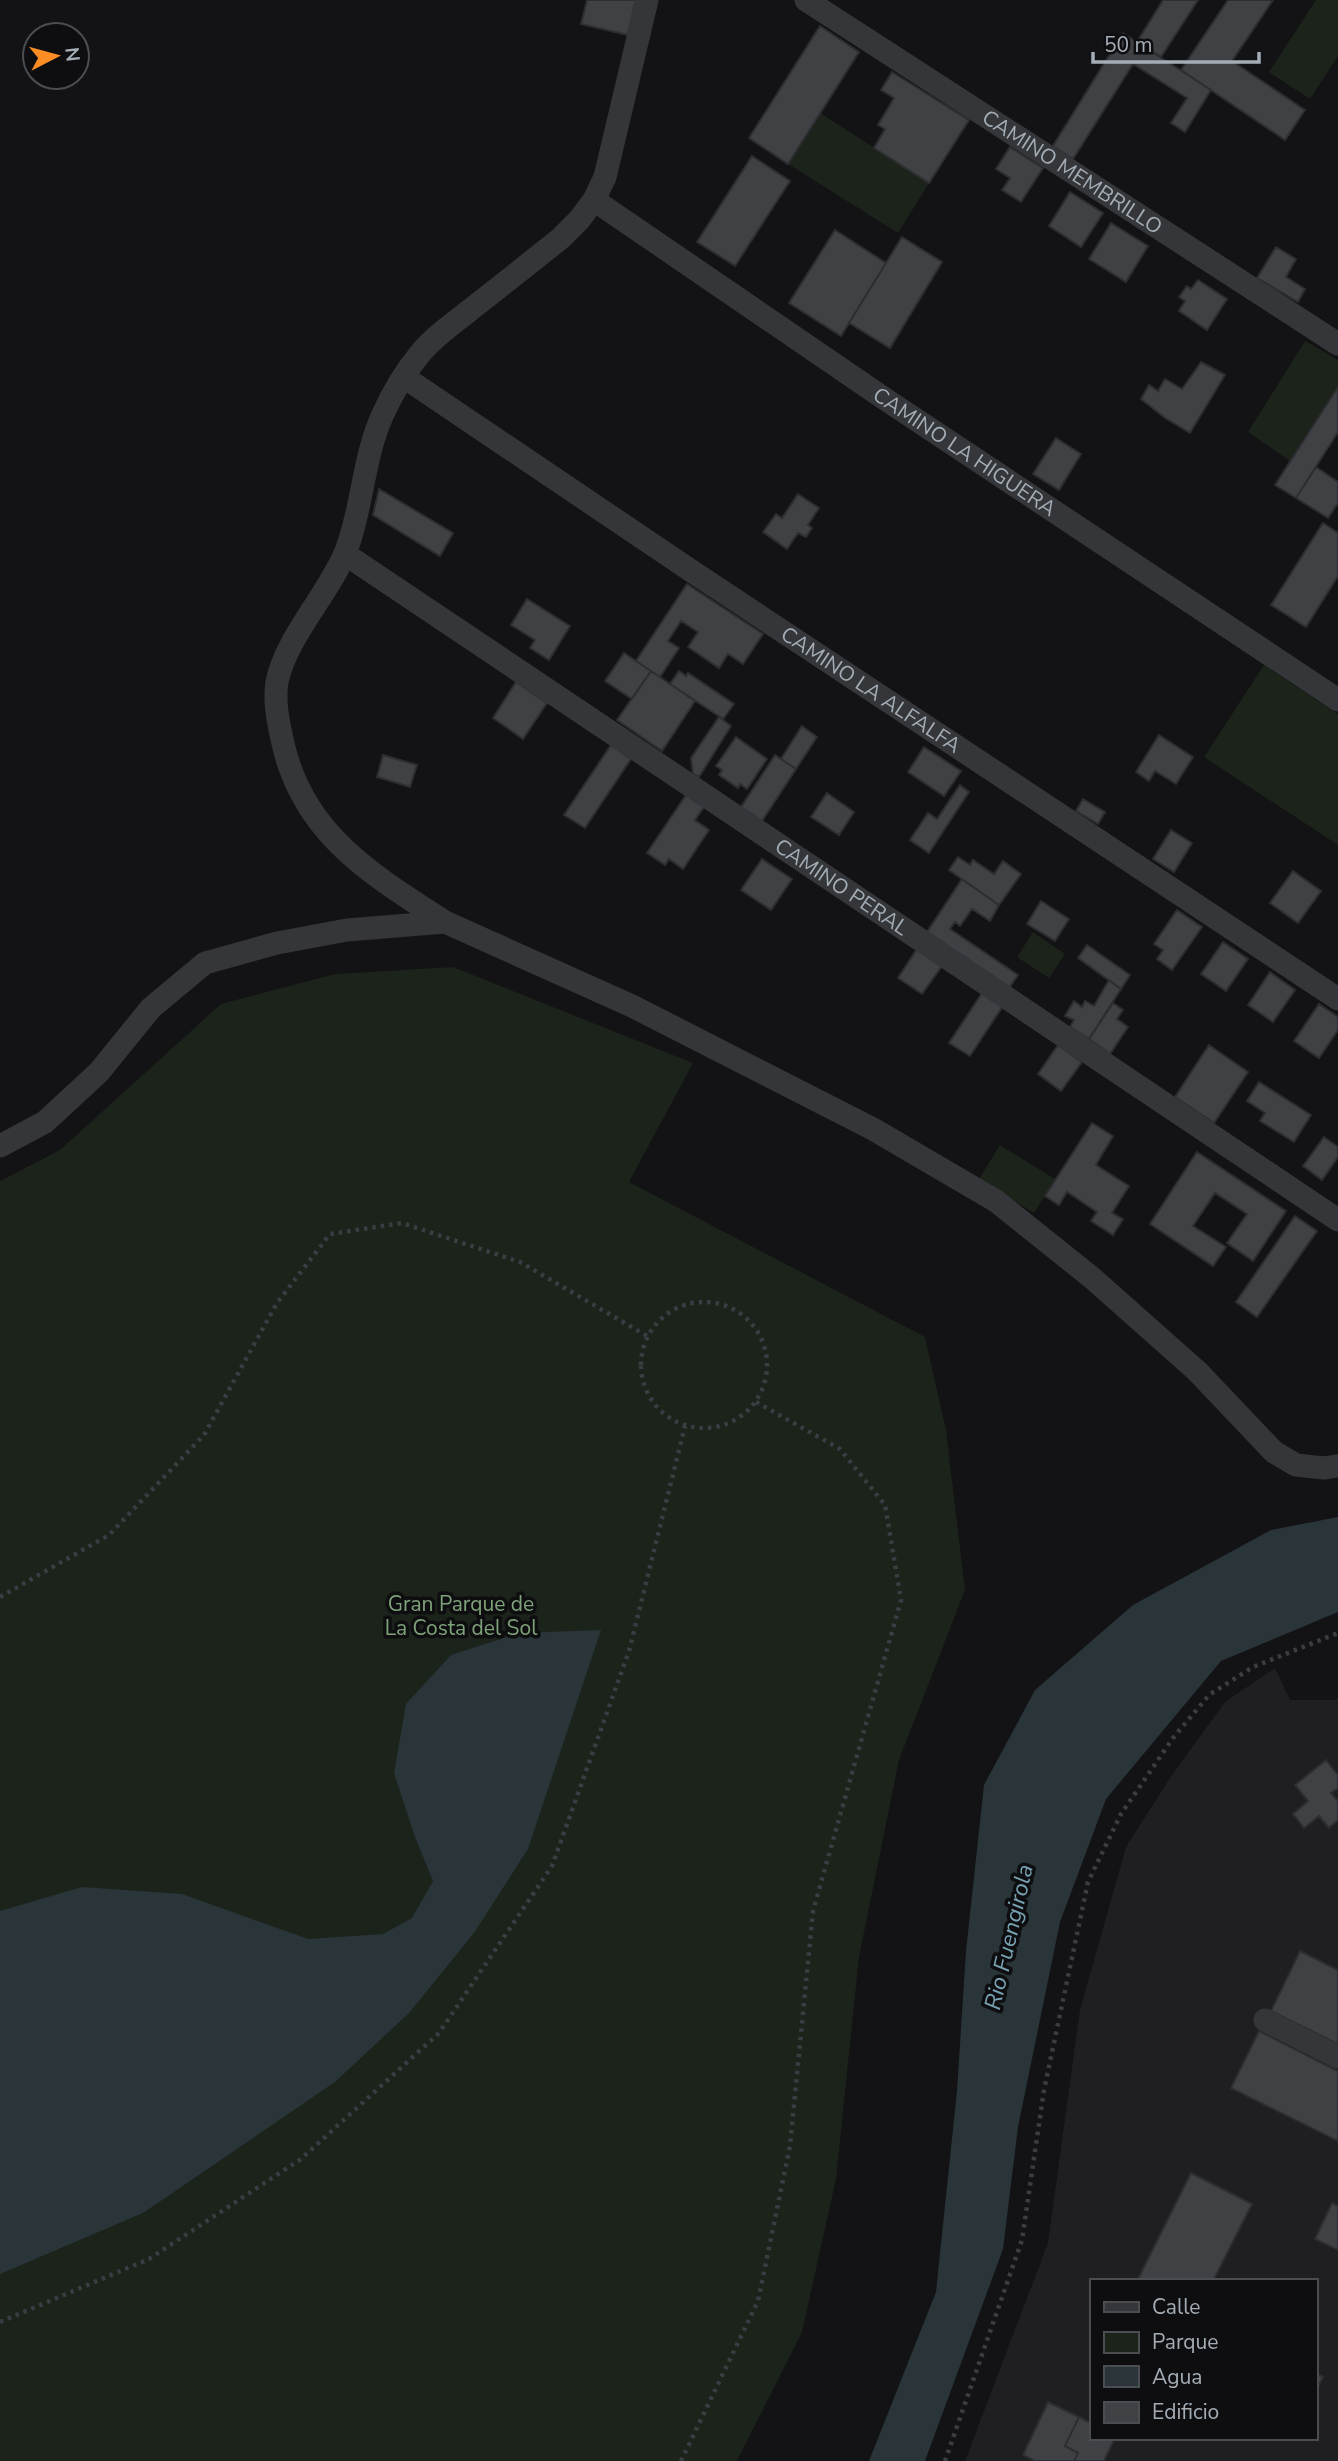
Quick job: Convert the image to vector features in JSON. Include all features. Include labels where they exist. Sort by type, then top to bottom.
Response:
[{"type":"street","points":[[647,0],[611,155],[594,201],[562,238],[445,330],[420,353],[383,414],[366,468],[355,524],[345,554],[289,650],[277,681],[277,715],[285,756],[295,784],[316,818],[340,846],[370,874],[445,922],[632,1006],[873,1129],[996,1201],[1091,1277],[1197,1371],[1274,1452],[1296,1465],[1324,1468],[1338,1466]]},
{"type":"street","name":"CAMINO MEMBRILLO","points":[[806,0],[1338,344]]},
{"type":"street","name":"CAMINO LA HIGUERA","points":[[594,201],[885,399],[1338,700]]},
{"type":"street","name":"CAMINO LA ALFALFA","points":[[404,377],[693,572],[1338,999]]},
{"type":"street","name":"CAMINO PERAL","points":[[345,554],[1338,1220]]},
{"type":"street","points":[[0,1146],[45,1122],[99,1072],[151,1008],[205,963],[277,943],[347,930],[445,922]]},
{"type":"street","points":[[1265,2020],[1338,2057]]},
{"type":"path","points":[[0,1597],[109,1535],[204,1434],[277,1303],[330,1234],[402,1223],[520,1262],[648,1336]]},
{"type":"path","points":[[701,1301],[722,1304],[740,1313],[755,1327],[764,1344],[767,1364],[764,1384],[756,1402],[742,1416],[724,1425],[705,1429],[685,1426],[666,1415],[650,1399],[642,1372],[641,1357],[648,1336],[661,1318],[679,1306],[701,1301]]},
{"type":"path","points":[[681,2461],[758,2301],[790,2146],[813,1911],[901,1600],[885,1505],[840,1449],[756,1402]]},
{"type":"path","points":[[0,2322],[149,2259],[301,2159],[439,2034],[552,1866],[629,1651],[685,1426]]},
{"type":"path","points":[[945,2461],[1023,2240],[1044,2090],[1088,1882],[1121,1814],[1173,1738],[1209,1695],[1252,1667],[1338,1633]]},
{"type":"shaded area","points":[[1275,1668],[1290,1700],[1338,1698],[1338,2461],[965,2461],[1048,2243],[1080,2010],[1126,1847],[1170,1778],[1225,1702]]},
{"type":"green space","points":[[1316,0],[1338,0],[1338,56],[1310,99],[1269,72]]},
{"type":"green space","points":[[820,113],[929,183],[898,233],[788,164]]},
{"type":"green space","points":[[1305,341],[1338,360],[1338,387],[1290,461],[1248,432]]},
{"type":"green space","points":[[1264,665],[1338,714],[1338,845],[1204,757]]},
{"type":"green space","points":[[1033,932],[1065,954],[1049,978],[1017,957]]},
{"type":"green space","name":"Gran Parque de La Costa del Sol","points":[[453,967],[693,1063],[629,1182],[925,1337],[946,1430],[965,1590],[899,1760],[859,1957],[836,2179],[802,2332],[737,2461],[0,2461],[0,1181],[60,1150],[221,1004],[335,974]]},
{"type":"green space","points":[[1000,1145],[1055,1179],[1034,1213],[979,1179]]},
{"type":"water","name":"Rio Fuengirola","points":[[1338,1517],[1338,1612],[1221,1661],[1106,1799],[1060,1922],[1018,2127],[1003,2249],[925,2461],[869,2461],[936,2292],[957,2091],[966,1951],[984,1785],[1035,1690],[1133,1605],[1271,1530]]},
{"type":"water","points":[[601,1630],[528,1849],[474,1933],[409,2013],[335,2082],[143,2213],[0,2274],[0,1911],[82,1887],[182,1894],[308,1939],[383,1934],[412,1918],[433,1881],[394,1773],[406,1704],[451,1655],[519,1633]]},
{"type":"building","points":[[587,0],[636,0],[628,35],[581,24]]},
{"type":"building","points":[[1163,0],[1198,0],[1161,57],[1137,42]]},
{"type":"building","points":[[1228,0],[1273,0],[1232,61],[1305,110],[1285,140],[1181,70]]},
{"type":"building","points":[[820,26],[859,52],[788,164],[749,138]]},
{"type":"building","points":[[1123,33],[1211,90],[1185,132],[1171,123],[1187,98],[1133,64],[1073,159],[1053,146]]},
{"type":"building","points":[[892,72],[969,120],[929,183],[874,148],[885,129],[878,125],[894,98],[881,90]]},
{"type":"building","points":[[1010,147],[1043,168],[1021,202],[1002,190],[1010,178],[996,169]]},
{"type":"building","points":[[752,156],[790,181],[735,266],[697,242]]},
{"type":"building","points":[[1070,192],[1103,213],[1081,247],[1049,226]]},
{"type":"building","points":[[1111,223],[1148,246],[1126,282],[1089,259]]},
{"type":"building","points":[[835,230],[886,263],[841,336],[789,303]]},
{"type":"building","points":[[902,237],[942,262],[890,348],[849,323]]},
{"type":"building","points":[[1276,247],[1296,259],[1286,277],[1305,289],[1298,302],[1257,278]]},
{"type":"building","points":[[1198,280],[1227,299],[1207,330],[1179,311],[1185,301],[1179,297],[1187,286],[1191,289]]},
{"type":"building","points":[[1201,362],[1225,375],[1190,433],[1141,399],[1149,385],[1158,391],[1165,379],[1182,389]]},
{"type":"building","points":[[1338,387],[1338,432],[1296,498],[1275,485]]},
{"type":"building","points":[[1056,438],[1081,454],[1059,490],[1033,474]]},
{"type":"building","points":[[1316,467],[1338,482],[1338,503],[1328,518],[1296,498]]},
{"type":"building","points":[[379,489],[453,533],[440,556],[373,515]]},
{"type":"building","points":[[798,494],[819,508],[808,525],[812,528],[806,537],[798,533],[787,549],[763,532],[776,514],[782,518]]},
{"type":"building","points":[[1323,523],[1338,533],[1338,576],[1306,627],[1271,605]]},
{"type":"building","points":[[687,584],[763,634],[743,664],[728,654],[719,668],[688,647],[698,632],[681,621],[668,641],[679,648],[660,677],[636,661]]},
{"type":"building","points":[[527,599],[570,626],[549,660],[530,648],[535,640],[511,625]]},
{"type":"building","points":[[624,653],[651,671],[632,699],[605,681]]},
{"type":"building","points":[[651,671],[695,701],[662,751],[617,720]]},
{"type":"building","points":[[679,671],[686,676],[688,673],[734,704],[723,719],[670,684]]},
{"type":"building","points":[[516,682],[547,703],[523,739],[493,718]]},
{"type":"building","points":[[719,717],[731,726],[699,777],[693,774],[691,758]]},
{"type":"building","points":[[802,726],[817,737],[796,769],[781,759]]},
{"type":"building","points":[[1159,735],[1193,757],[1176,784],[1155,771],[1149,781],[1136,772]]},
{"type":"building","points":[[736,737],[767,759],[747,789],[740,784],[738,788],[719,775],[722,770],[716,766]]},
{"type":"building","points":[[611,745],[631,759],[585,828],[564,815]]},
{"type":"building","points":[[924,747],[961,771],[944,796],[908,772]]},
{"type":"building","points":[[383,755],[417,765],[410,787],[377,777]]},
{"type":"building","points":[[775,755],[796,769],[762,821],[741,807]]},
{"type":"building","points":[[960,785],[969,792],[929,853],[910,840],[928,813],[937,819]]},
{"type":"building","points":[[827,793],[854,812],[839,835],[811,817]]},
{"type":"building","points":[[686,795],[704,807],[695,820],[709,830],[683,869],[669,859],[665,865],[647,853]]},
{"type":"building","points":[[1083,799],[1105,812],[1098,824],[1076,811]]},
{"type":"building","points":[[1171,830],[1192,843],[1174,872],[1153,859]]},
{"type":"building","points":[[958,857],[970,865],[973,860],[994,874],[1003,861],[1021,874],[999,905],[949,870]]},
{"type":"building","points":[[762,859],[792,879],[771,910],[741,890]]},
{"type":"building","points":[[1293,871],[1321,891],[1298,923],[1270,903]]},
{"type":"building","points":[[962,879],[999,905],[990,921],[972,909],[960,926],[955,922],[950,929],[1018,975],[1009,988],[927,932]]},
{"type":"building","points":[[1041,901],[1069,919],[1055,941],[1027,924]]},
{"type":"building","points":[[1177,910],[1202,927],[1172,970],[1157,959],[1163,950],[1154,944]]},
{"type":"building","points":[[1223,942],[1248,959],[1226,991],[1201,974]]},
{"type":"building","points":[[1087,945],[1130,975],[1121,989],[1078,958]]},
{"type":"building","points":[[917,949],[942,966],[922,994],[898,978]]},
{"type":"building","points":[[1270,972],[1295,990],[1273,1022],[1248,1005]]},
{"type":"building","points":[[1109,980],[1121,989],[1089,1039],[1070,1027],[1074,1020],[1065,1016],[1074,1001],[1082,1007],[1085,1001],[1094,1006]]},
{"type":"building","points":[[982,993],[1003,1006],[970,1056],[949,1043]]},
{"type":"building","points":[[1113,1003],[1123,1010],[1117,1019],[1128,1027],[1110,1054],[1089,1039]]},
{"type":"building","points":[[1319,1004],[1338,1017],[1338,1030],[1319,1058],[1294,1041]]},
{"type":"building","points":[[1058,1045],[1082,1062],[1061,1091],[1038,1074]]},
{"type":"building","points":[[1209,1045],[1248,1072],[1214,1123],[1175,1097]]},
{"type":"building","points":[[1259,1082],[1311,1115],[1294,1142],[1260,1121],[1265,1113],[1247,1101]]},
{"type":"building","points":[[1092,1123],[1113,1136],[1096,1165],[1129,1186],[1112,1213],[1123,1219],[1113,1235],[1091,1221],[1097,1212],[1067,1192],[1059,1205],[1045,1196]]},
{"type":"building","points":[[1324,1137],[1338,1147],[1338,1157],[1322,1180],[1303,1166]]},
{"type":"building","points":[[1197,1152],[1286,1211],[1253,1261],[1227,1243],[1247,1214],[1215,1193],[1193,1226],[1226,1247],[1213,1266],[1150,1224]]},
{"type":"building","points":[[1295,1216],[1317,1231],[1257,1317],[1236,1302]]},
{"type":"building","points":[[1326,1760],[1338,1775],[1338,1788],[1331,1793],[1338,1801],[1338,1820],[1329,1828],[1319,1816],[1304,1828],[1293,1814],[1308,1801],[1295,1785]]},
{"type":"building","points":[[1300,1951],[1338,1970],[1338,2044],[1271,2011]]},
{"type":"building","points":[[1259,2031],[1338,2071],[1338,2141],[1231,2088]]},
{"type":"building","points":[[1191,2173],[1252,2204],[1214,2279],[1138,2279]]},
{"type":"building","points":[[1332,2203],[1338,2206],[1338,2250],[1315,2239]]},
{"type":"building","points":[[1317,2374],[1323,2377],[1317,2389]]},
{"type":"building","points":[[1048,2402],[1079,2417],[1065,2446],[1078,2453],[1074,2461],[1035,2461],[1023,2455]]},
{"type":"building","points":[[1079,2417],[1090,2422],[1090,2440],[1114,2440],[1104,2461],[1074,2461],[1078,2453],[1065,2446]]}]
